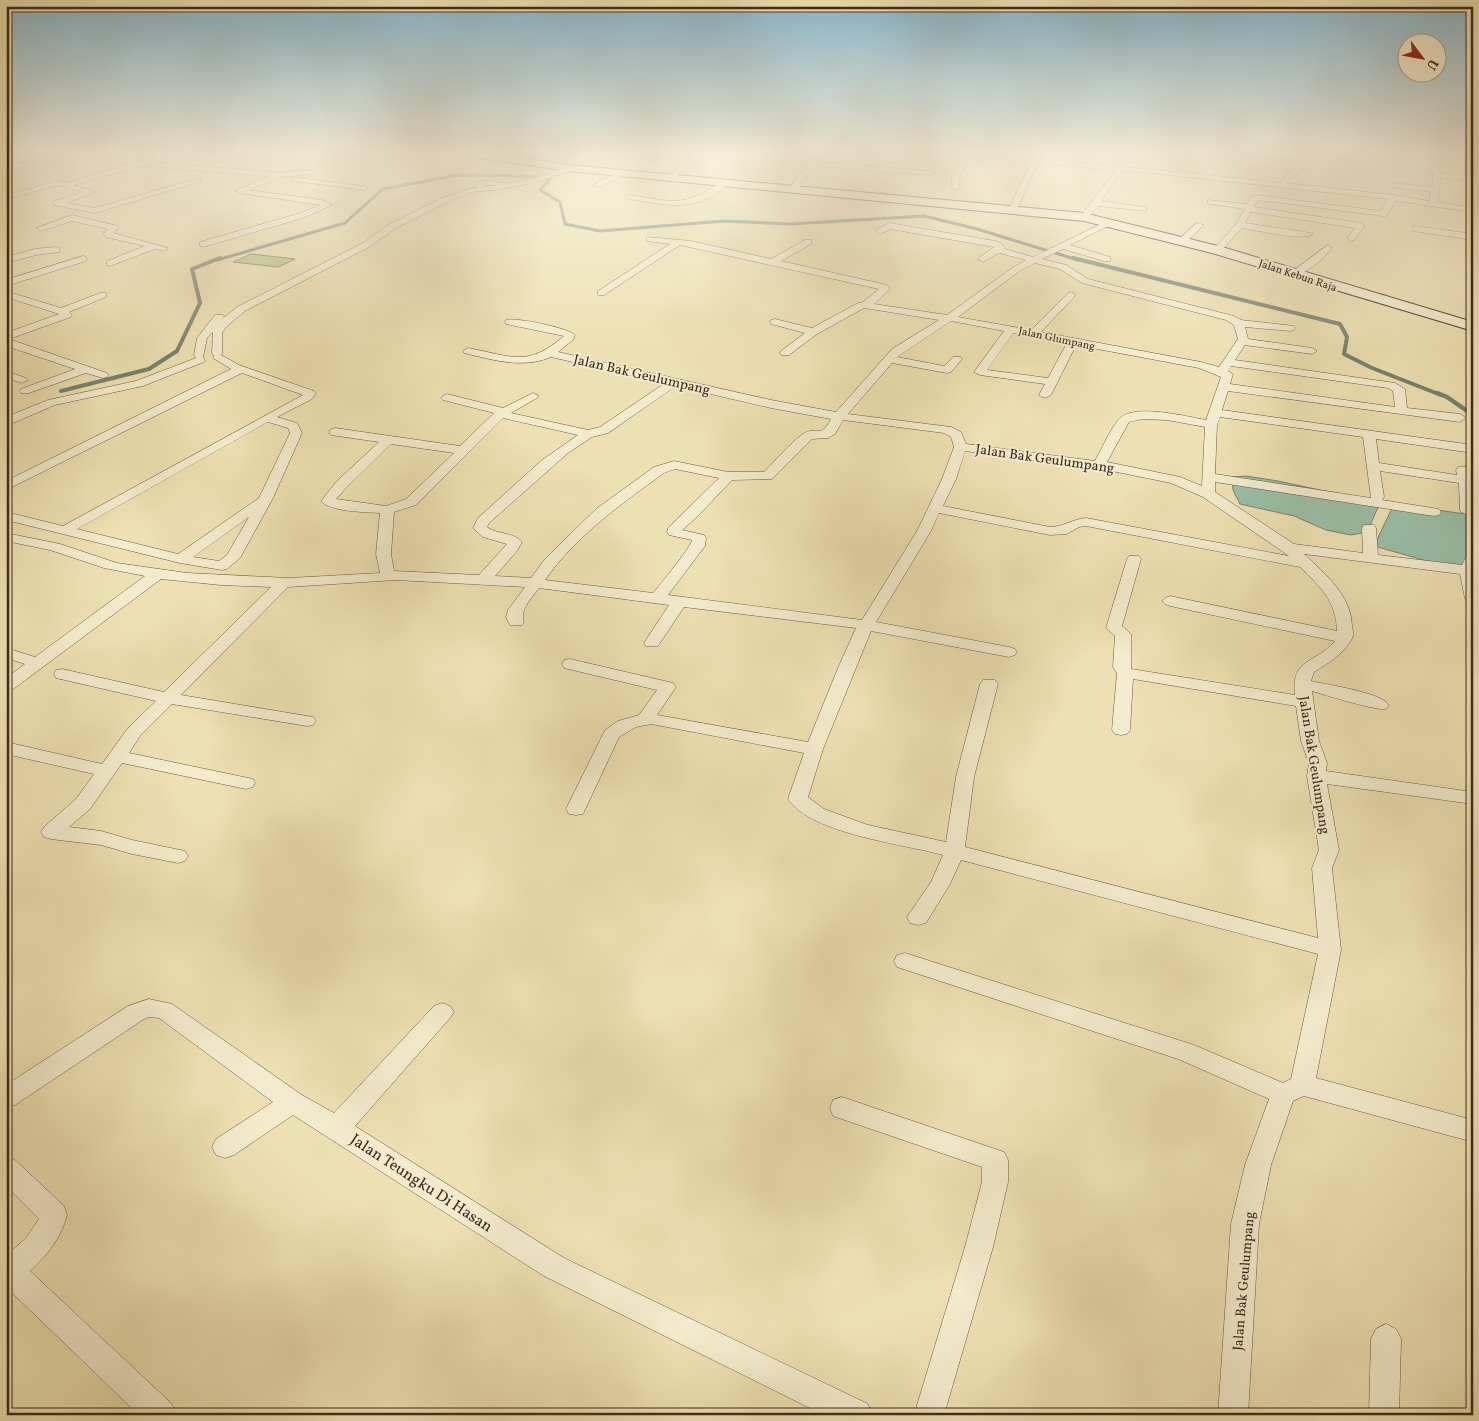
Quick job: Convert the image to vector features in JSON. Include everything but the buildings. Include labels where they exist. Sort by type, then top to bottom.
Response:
[{"type":"street","points":[[41,228],[68,219]]},
{"type":"street","points":[[78,219],[115,228],[107,234],[109,235],[159,247],[110,263]]},
{"type":"street","points":[[203,244],[287,219]]},
{"type":"street","points":[[200,358],[202,338],[223,312],[257,293],[374,240],[406,219]]},
{"type":"street","name":"Jalan Kebun Raja","points":[[1094,219],[1217,250],[1473,327]]},
{"type":"street","points":[[1217,250],[1243,219]]},
{"type":"street","points":[[1320,219],[1361,226],[1351,238]]},
{"type":"street","points":[[516,622],[514,616],[516,610],[550,562],[601,512],[659,470],[674,465],[728,476],[762,477],[771,474],[807,437],[824,435],[831,431],[839,416],[902,346],[949,318],[1033,259],[1110,223]]},
{"type":"street","points":[[1182,241],[1200,225]]},
{"type":"street","points":[[1240,225],[1295,234],[1309,234]]},
{"type":"street","points":[[880,231],[889,226],[994,244],[1007,253],[1063,267],[1069,270],[1076,279],[1085,282],[1199,308],[1239,322],[1290,328]]},
{"type":"street","points":[[1416,230],[1473,237]]},
{"type":"street","points":[[650,240],[678,243],[884,287],[885,289],[866,305],[853,309],[813,332],[785,353]]},
{"type":"street","points":[[771,263],[808,242]]},
{"type":"street","points":[[601,293],[678,243]]},
{"type":"street","points":[[1063,246],[1107,259]]},
{"type":"street","points":[[1296,273],[1314,261],[1328,248]]},
{"type":"street","points":[[983,259],[999,249]]},
{"type":"street","points":[[6,260],[36,252],[56,250]]},
{"type":"street","points":[[218,356],[217,333],[222,325],[241,308],[344,254]]},
{"type":"street","points":[[6,284],[83,259]]},
{"type":"street","points":[[6,284],[15,286],[6,292]]},
{"type":"street","points":[[6,292],[61,311],[67,315],[6,337]]},
{"type":"street","points":[[257,293],[269,294]]},
{"type":"street","points":[[61,311],[103,295]]},
{"type":"street","points":[[1034,333],[1072,295]]},
{"type":"street","name":"Jalan Glumpang","points":[[866,305],[1225,366],[1391,385],[1399,389],[1401,411]]},
{"type":"street","points":[[468,351],[522,361],[534,360],[550,352],[569,338],[570,335],[510,322]]},
{"type":"street","points":[[775,322],[813,332]]},
{"type":"street","points":[[1239,322],[1242,342],[1225,366],[1227,374],[1224,387],[1211,425],[1208,485],[1434,512]]},
{"type":"street","points":[[1011,329],[980,372],[1052,382]]},
{"type":"street","points":[[1046,395],[1073,341]]},
{"type":"street","points":[[6,342],[104,375]]},
{"type":"street","points":[[1242,342],[1312,351]]},
{"type":"street","name":"Jalan Bak Geulumpang","points":[[550,352],[771,404],[839,416],[947,430],[957,435],[960,447],[1099,466],[1208,485],[1290,548],[1337,596],[1344,616],[1345,638],[1336,650],[1306,670],[1302,684],[1310,741],[1318,762],[1316,776],[1329,850],[1322,868],[1329,949],[1321,996],[1292,1090],[1258,1165],[1245,1224],[1233,1415]]},
{"type":"street","points":[[6,422],[52,402],[138,384],[200,358],[218,356],[241,369],[310,393],[308,397],[64,531]]},
{"type":"street","points":[[889,359],[947,370],[957,359]]},
{"type":"street","points":[[6,374],[24,385],[86,369]]},
{"type":"street","points":[[6,486],[241,369]]},
{"type":"street","points":[[483,580],[512,548],[515,542],[510,539],[485,534],[480,528],[483,521],[547,463],[588,434],[604,430],[674,382]]},
{"type":"street","points":[[1224,387],[1460,418]]},
{"type":"street","points":[[387,441],[342,484],[328,501],[339,506],[387,510],[411,502],[501,412],[533,396]]},
{"type":"street","points":[[447,398],[588,434]]},
{"type":"street","points":[[1215,413],[1473,449]]},
{"type":"street","points":[[1099,466],[1124,420],[1131,416],[1158,416],[1211,425]]},
{"type":"street","points":[[6,516],[180,559],[216,566],[231,561],[266,498],[296,433],[293,426],[267,418]]},
{"type":"street","points":[[335,432],[387,441],[461,450]]},
{"type":"street","points":[[1368,434],[1377,497]]},
{"type":"street","points":[[960,447],[949,479],[906,562],[868,625],[846,668],[814,749],[798,799],[817,814],[865,830],[1329,949]]},
{"type":"street","points":[[1373,466],[1464,475],[1467,511]]},
{"type":"street","points":[[658,598],[698,546],[699,538],[674,532],[675,528],[691,515],[728,476]]},
{"type":"street","points":[[180,559],[266,498]]},
{"type":"street","points":[[934,508],[1050,531],[1062,532],[1076,523],[1086,522],[1305,563]]},
{"type":"street","points":[[387,510],[384,534],[385,569],[389,575],[394,576]]},
{"type":"street","points":[[1369,528],[1371,558]]},
{"type":"street","points":[[6,537],[56,548],[96,562],[158,574],[240,583],[332,582],[394,576],[534,583],[868,625],[1008,652]]},
{"type":"street","points":[[1290,548],[1467,570]]},
{"type":"street","points":[[1473,556],[1467,570],[1473,599]]},
{"type":"street","points":[[1134,559],[1114,628],[1123,634],[1121,668],[1125,673],[1305,702]]},
{"type":"street","points":[[6,686],[158,574]]},
{"type":"street","points":[[178,856],[132,847],[101,838],[51,832],[83,804],[134,732],[283,583]]},
{"type":"street","points":[[1170,601],[1345,638]]},
{"type":"street","points":[[652,643],[679,602]]},
{"type":"street","points":[[6,653],[38,663]]},
{"type":"street","points":[[570,664],[668,687],[645,720]]},
{"type":"street","points":[[1121,730],[1125,673]]},
{"type":"street","points":[[62,674],[167,698],[307,721]]},
{"type":"street","points":[[918,917],[940,884],[954,852],[964,777],[989,684]]},
{"type":"street","points":[[1302,684],[1380,704]]},
{"type":"street","points":[[576,809],[611,734],[620,726],[651,720],[814,749]]},
{"type":"street","points":[[6,748],[106,771]]},
{"type":"street","points":[[117,756],[246,783]]},
{"type":"street","points":[[1316,776],[1473,798]]},
{"type":"street","points":[[906,961],[1186,1052],[1292,1090],[1473,1131]]},
{"type":"street","name":"Jalan Teungku Di Hasan","points":[[6,1098],[136,1012],[149,1008],[164,1010],[293,1102],[337,1128],[554,1268],[857,1415]]},
{"type":"street","points":[[337,1128],[442,1012]]},
{"type":"street","points":[[226,1147],[293,1102]]},
{"type":"street","points":[[842,1108],[995,1160],[995,1182],[979,1247],[929,1415]]},
{"type":"street","points":[[6,1168],[54,1215],[53,1224],[44,1238],[8,1273],[161,1415]]},
{"type":"street","points":[[1384,1415],[1386,1339]]},
{"type":"shaded area","points":[[251,254],[295,259],[278,267],[233,262]]},
{"type":"shaded area","points":[[1246,476],[1380,503],[1367,532],[1351,535],[1326,530],[1294,516],[1240,504],[1233,490],[1232,477]]},
{"type":"shaded area","points":[[1394,504],[1473,515],[1473,574],[1374,546]]},
{"type":"waterway","points":[[217,260],[345,223],[349,219]]},
{"type":"waterway","points":[[564,219],[565,224],[600,231],[724,221],[791,224],[869,219]]},
{"type":"waterway","points":[[938,219],[977,229],[1078,260]]},
{"type":"waterway","points":[[61,391],[149,369],[177,351],[200,303],[192,269],[220,258]]},
{"type":"waterway","points":[[1073,258],[1340,324],[1347,337],[1344,354],[1372,368],[1441,395]]},
{"type":"waterway","points":[[1437,393],[1447,397],[1473,415]]}]
